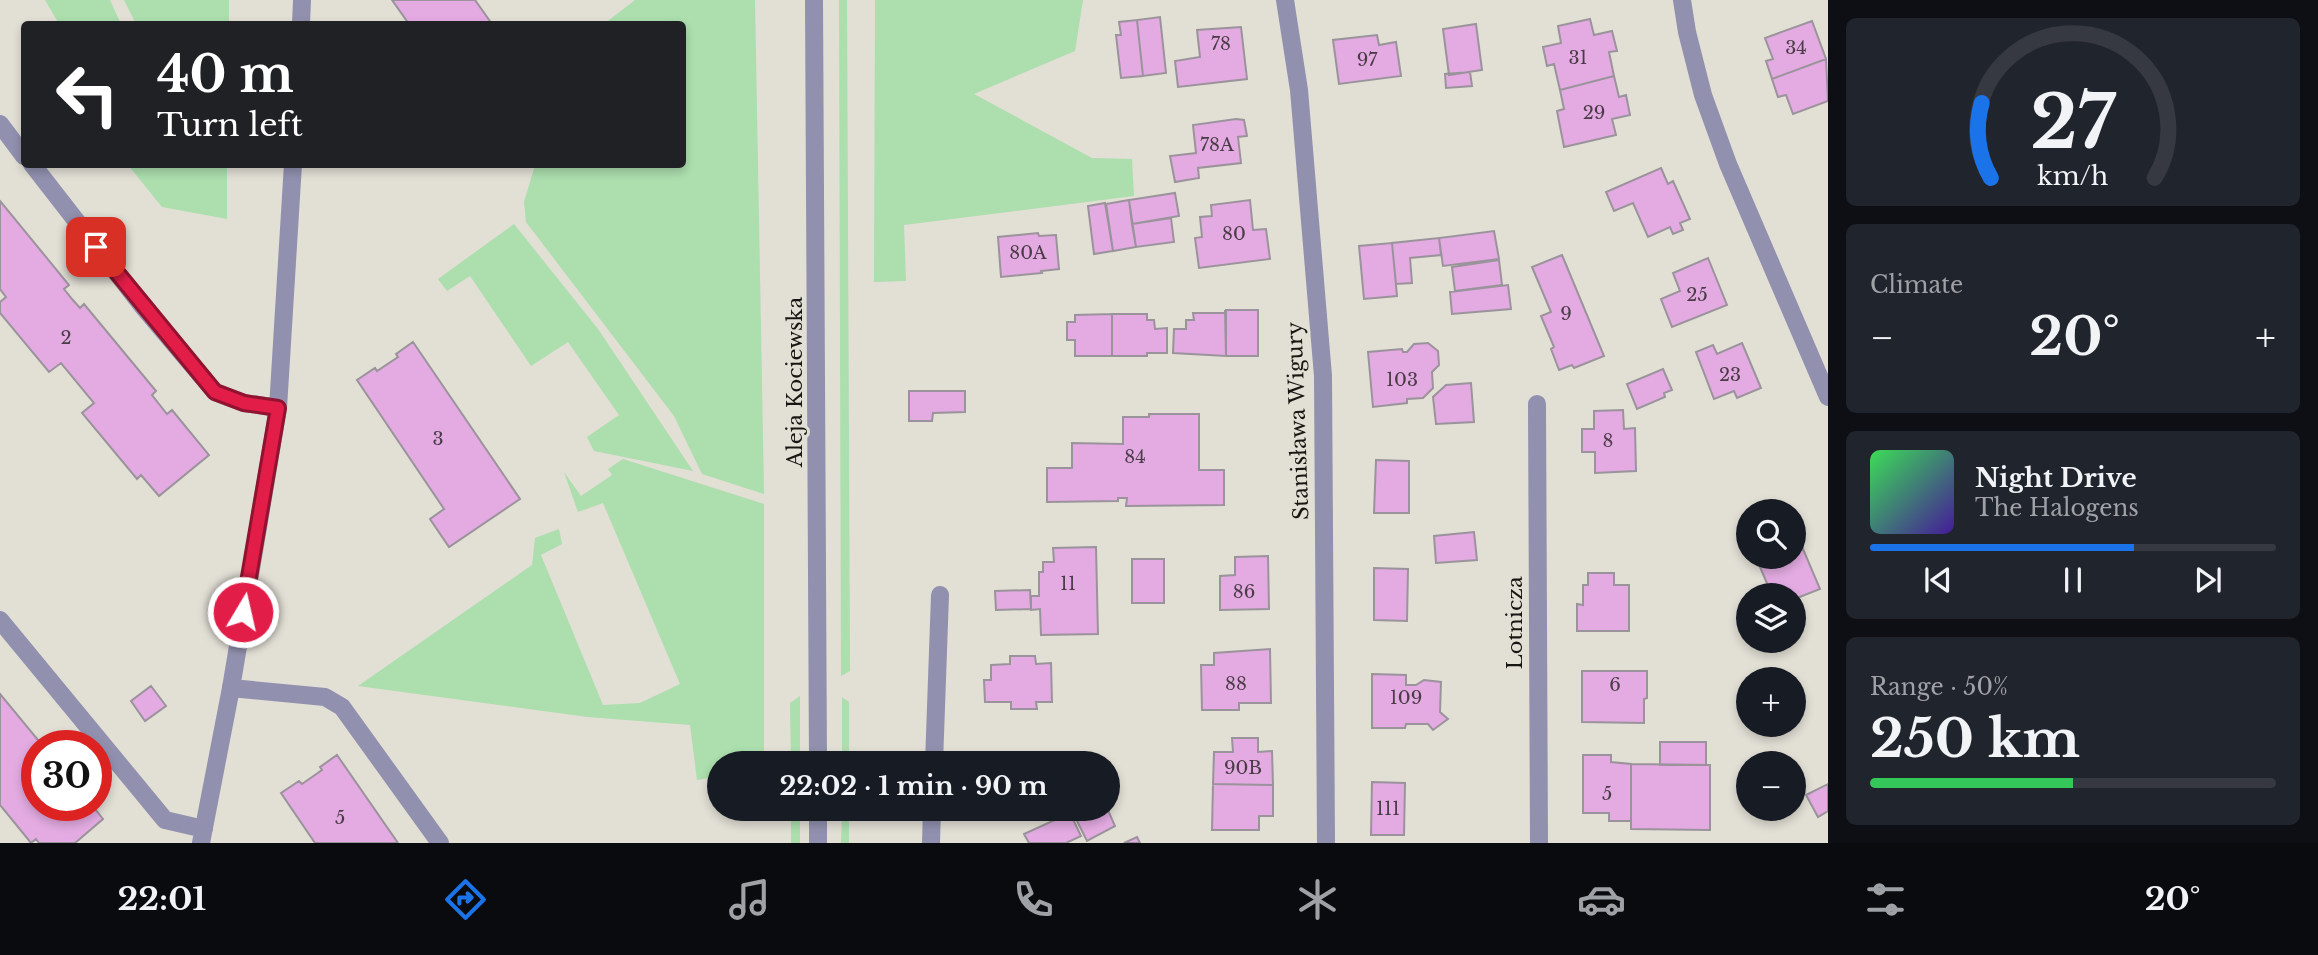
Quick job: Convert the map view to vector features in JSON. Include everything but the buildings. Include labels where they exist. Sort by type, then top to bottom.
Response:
[{"type":"street","points":[[300,21],[302,0]]},
{"type":"street","name":"Aleja Kociewska","points":[[814,0],[818,751]]},
{"type":"street","name":"Stanisława Wigury","points":[[1285,0],[1299,90],[1323,376],[1326,843]]},
{"type":"street","points":[[1682,0],[1703,95],[1728,164],[1828,397]]},
{"type":"street","points":[[0,124],[21,152]]},
{"type":"street","points":[[35,168],[144,308],[215,392],[244,403],[278,408]]},
{"type":"street","points":[[0,620],[165,820],[202,836],[231,688],[278,408],[293,168]]},
{"type":"street","name":"Lotnicza","points":[[1537,404],[1539,843]]},
{"type":"street","points":[[934,751],[940,596]]},
{"type":"street","points":[[231,688],[325,697],[342,707],[440,843]]},
{"type":"street","points":[[818,821],[818,843]]},
{"type":"street","points":[[930,843],[931,821]]},
{"type":"green space","points":[[45,0],[110,0],[120,21],[57,21]]},
{"type":"green space","points":[[124,0],[229,0],[229,21],[134,21]]},
{"type":"green space","points":[[635,0],[755,0],[764,494],[702,474],[674,416],[526,222],[524,202],[534,168],[686,168],[686,21],[608,21]]},
{"type":"green space","points":[[839,0],[847,0],[850,671],[841,676]]},
{"type":"green space","points":[[875,0],[1083,0],[1075,51],[974,94],[1092,158],[1132,159],[1134,196],[904,225],[906,281],[874,282]]},
{"type":"green space","points":[[130,168],[227,168],[227,219],[162,207]]},
{"type":"green space","points":[[514,224],[598,329],[693,471],[594,451],[587,437],[619,415],[568,342],[531,366],[470,276],[447,291],[438,279]]},
{"type":"green space","points":[[623,459],[764,504],[764,751],[707,751],[707,778],[697,780],[690,725],[588,717],[358,686],[532,565],[535,538],[559,529],[562,544],[541,555],[603,705],[640,703],[680,684],[603,503],[578,512],[564,472],[581,496],[612,475],[608,469]]},
{"type":"green space","points":[[800,696],[800,751],[791,751],[790,703]]},
{"type":"green space","points":[[842,697],[849,702],[849,751],[842,751]]},
{"type":"green space","points":[[791,821],[800,821],[800,843],[791,843]]},
{"type":"green space","points":[[842,821],[849,821],[849,843],[841,843]]},
{"type":"route","points":[[96,247],[215,392],[244,403],[278,408],[243,612]]}]
